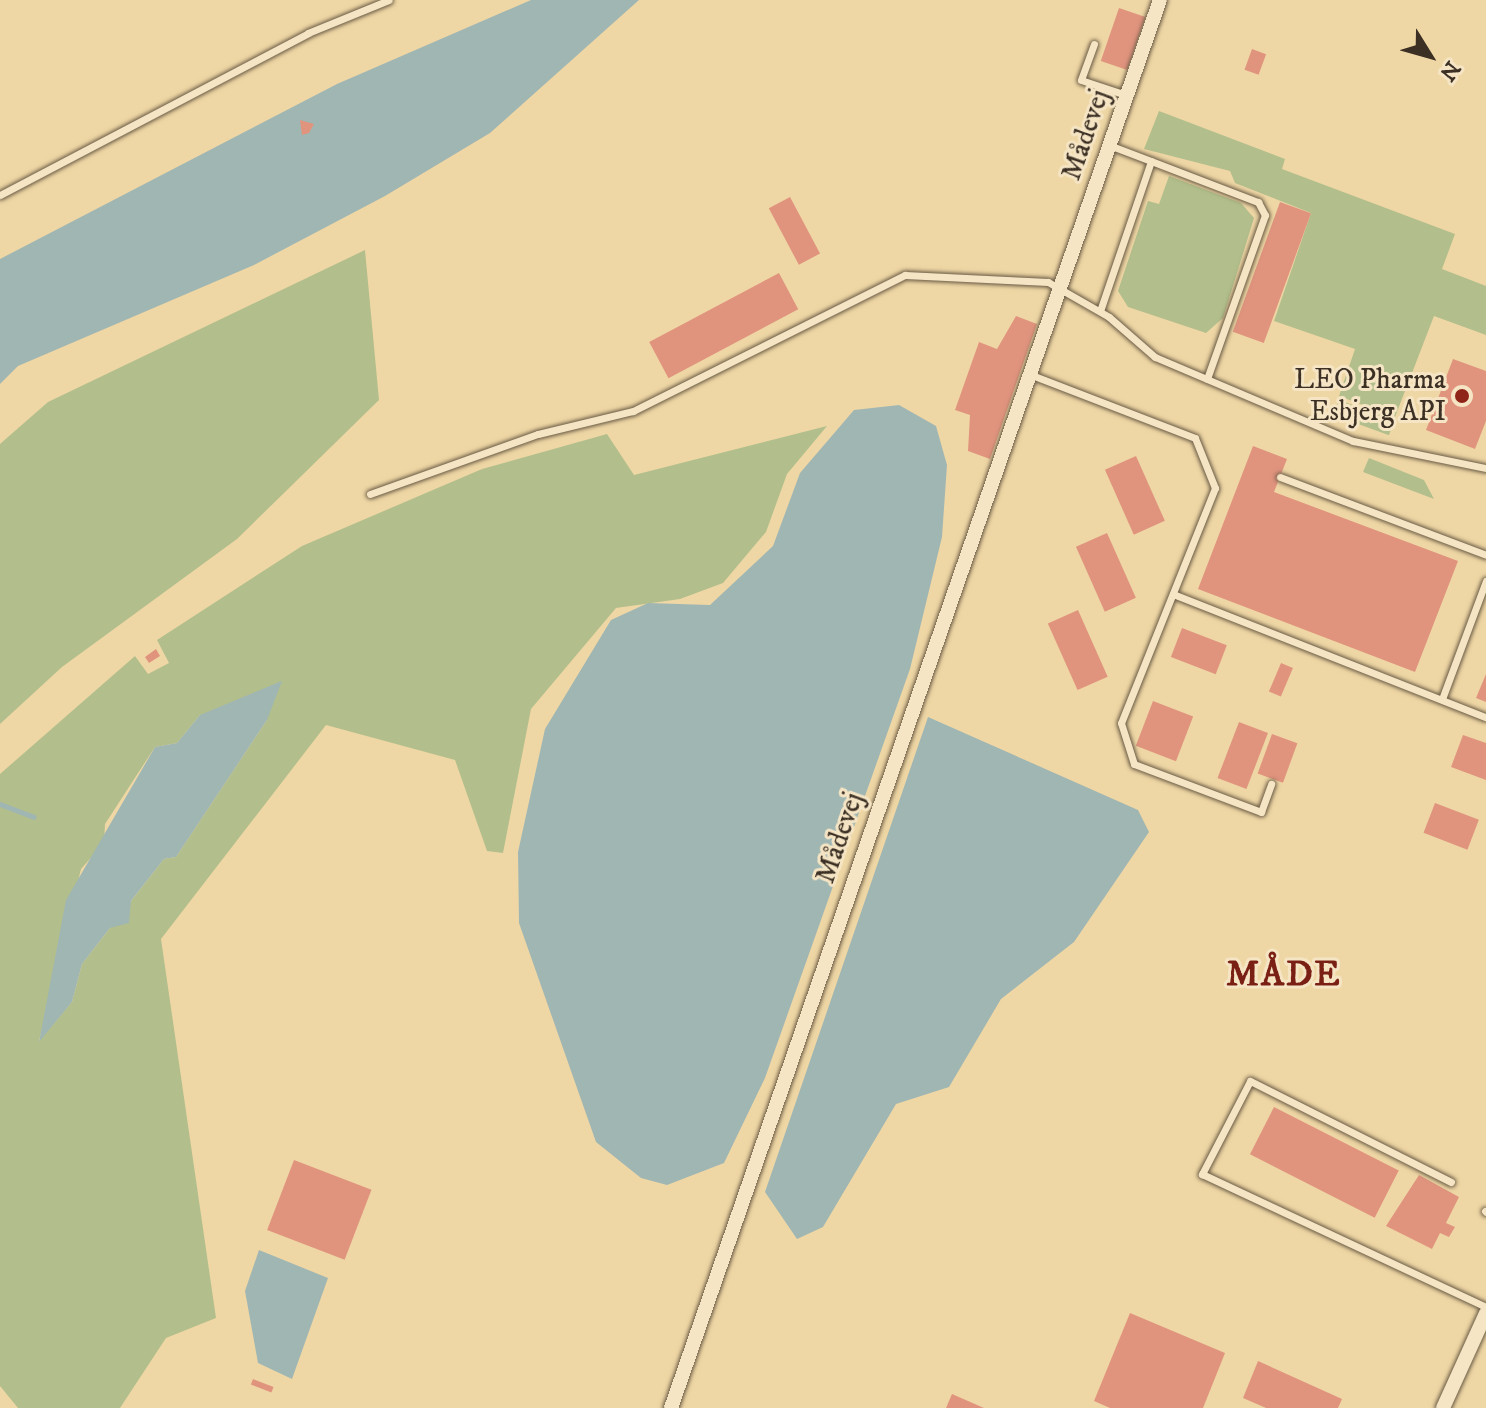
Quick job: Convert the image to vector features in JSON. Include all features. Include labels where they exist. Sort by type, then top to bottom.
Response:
[{"type":"street","name":"Mådevej","points":[[671,1408],[1160,0]]},
{"type":"street","points":[[1443,1408],[1485,1315]]},
{"type":"lane","points":[[0,195],[308,33],[389,0]]},
{"type":"lane","points":[[1094,44],[1081,80],[1127,95]]},
{"type":"lane","points":[[1109,145],[1258,202],[1265,215],[1207,379]]},
{"type":"lane","points":[[1100,311],[1151,161]]},
{"type":"lane","points":[[370,494],[538,434],[633,411],[905,275],[1060,286],[1100,311],[1155,357],[1353,441],[1486,468]]},
{"type":"lane","points":[[1029,374],[1195,438],[1215,488],[1121,723],[1134,764],[1261,812],[1271,784]]},
{"type":"lane","points":[[1280,477],[1486,555]]},
{"type":"lane","points":[[1442,699],[1486,581]]},
{"type":"lane","points":[[1173,594],[1486,717]]},
{"type":"lane","points":[[1451,1182],[1250,1081],[1202,1174],[1485,1315]]},
{"type":"green space","points":[[1159,111],[1285,159],[1282,169],[1455,234],[1442,269],[1486,286],[1486,335],[1434,316],[1395,417],[1339,396],[1355,349],[1274,321],[1311,213],[1235,183],[1230,171],[1144,149]]},
{"type":"green space","points":[[1169,176],[1241,203],[1254,218],[1223,318],[1206,333],[1128,307],[1118,291],[1148,201],[1159,204]]},
{"type":"green space","points":[[365,250],[379,400],[237,539],[62,667],[0,724],[0,444],[48,402]]},
{"type":"green space","points":[[1339,400],[1394,420],[1389,435],[1334,415]]},
{"type":"green space","points":[[827,426],[787,474],[766,532],[723,583],[680,599],[616,608],[531,709],[503,853],[487,851],[455,760],[326,725],[161,939],[216,1318],[166,1338],[120,1408],[18,1408],[0,1386],[0,774],[135,656],[148,674],[169,663],[157,640],[302,546],[482,469],[607,434],[634,475]],"holes":[[[200,715],[267,720],[176,857],[164,859],[82,964],[72,1002],[39,1041],[81,869],[104,843],[105,824],[155,747],[177,743]]]},
{"type":"green space","points":[[1369,458],[1424,480],[1434,499],[1363,472]]},
{"type":"water","points":[[531,0],[639,0],[490,133],[385,196],[254,265],[18,366],[0,384],[0,259],[337,84]]},
{"type":"water","points":[[899,405],[936,426],[947,465],[942,537],[910,669],[765,1078],[724,1163],[667,1185],[641,1178],[596,1142],[519,923],[518,852],[545,729],[611,620],[648,603],[710,605],[773,546],[800,473],[854,410]]},
{"type":"water","points":[[282,681],[267,720],[176,857],[164,859],[131,901],[129,923],[110,928],[82,964],[72,1002],[39,1042],[66,900],[155,747],[177,743],[200,715]]},
{"type":"water","points":[[928,717],[1138,810],[1149,832],[1074,942],[1001,999],[949,1087],[896,1104],[823,1227],[797,1239],[765,1192]]},
{"type":"water","points":[[259,1250],[328,1278],[292,1379],[258,1363],[245,1291]]},
{"type":"building","points":[[1119,8],[1145,17],[1127,70],[1101,61]]},
{"type":"building","points":[[1252,49],[1266,54],[1259,75],[1244,70]]},
{"type":"building","points":[[300,120],[314,124],[309,133],[302,135]]},
{"type":"building","points":[[790,197],[820,254],[799,265],[769,208]]},
{"type":"building","points":[[1280,202],[1311,213],[1264,343],[1233,332]]},
{"type":"building","points":[[779,273],[798,309],[668,378],[649,342]]},
{"type":"building","points":[[1016,316],[1037,324],[990,459],[968,451],[970,415],[955,410],[979,342],[997,349]]},
{"type":"building","name":"LEO Pharma Esbjerg API","points":[[1453,359],[1486,371],[1486,421],[1475,449],[1426,430]]},
{"type":"building","points":[[1253,446],[1287,459],[1274,492],[1458,561],[1415,672],[1198,589]]},
{"type":"building","points":[[1136,456],[1165,521],[1134,535],[1105,470]]},
{"type":"building","points":[[1107,533],[1136,598],[1105,612],[1076,547]]},
{"type":"building","points":[[1078,610],[1108,677],[1078,690],[1048,623]]},
{"type":"building","points":[[1182,628],[1227,645],[1216,674],[1171,657]]},
{"type":"building","points":[[156,649],[160,656],[149,663],[145,657]]},
{"type":"building","points":[[1281,663],[1293,668],[1281,697],[1269,692]]},
{"type":"building","points":[[1486,674],[1486,702],[1476,698]]},
{"type":"building","points":[[1153,701],[1193,716],[1176,761],[1136,746]]},
{"type":"building","points":[[1239,722],[1268,733],[1246,789],[1217,778]]},
{"type":"building","points":[[1272,734],[1297,743],[1283,783],[1258,773]]},
{"type":"building","points":[[1463,735],[1486,743],[1486,780],[1451,767]]},
{"type":"building","points":[[1435,803],[1479,820],[1467,850],[1424,833]]},
{"type":"building","points":[[1274,1107],[1399,1171],[1375,1218],[1250,1154]]},
{"type":"building","points":[[294,1160],[371,1190],[345,1260],[267,1230]]},
{"type":"building","points":[[1419,1175],[1459,1197],[1446,1223],[1455,1227],[1449,1237],[1440,1233],[1432,1249],[1386,1226]]},
{"type":"building","points":[[1130,1313],[1225,1353],[1203,1408],[1110,1408],[1094,1401]]},
{"type":"building","points":[[1258,1361],[1342,1399],[1338,1408],[1266,1408],[1243,1398]]},
{"type":"building","points":[[253,1379],[274,1387],[271,1392],[251,1385]]},
{"type":"building","points":[[952,1394],[984,1408],[946,1408]]},
{"type":"waterway","points":[[0,804],[34,817]]},
{"type":"place","name":"LEO Pharma Esbjerg API","points":[[1462,396]]},
{"type":"district","name":"MÅDE","points":[[1284,975]]}]
